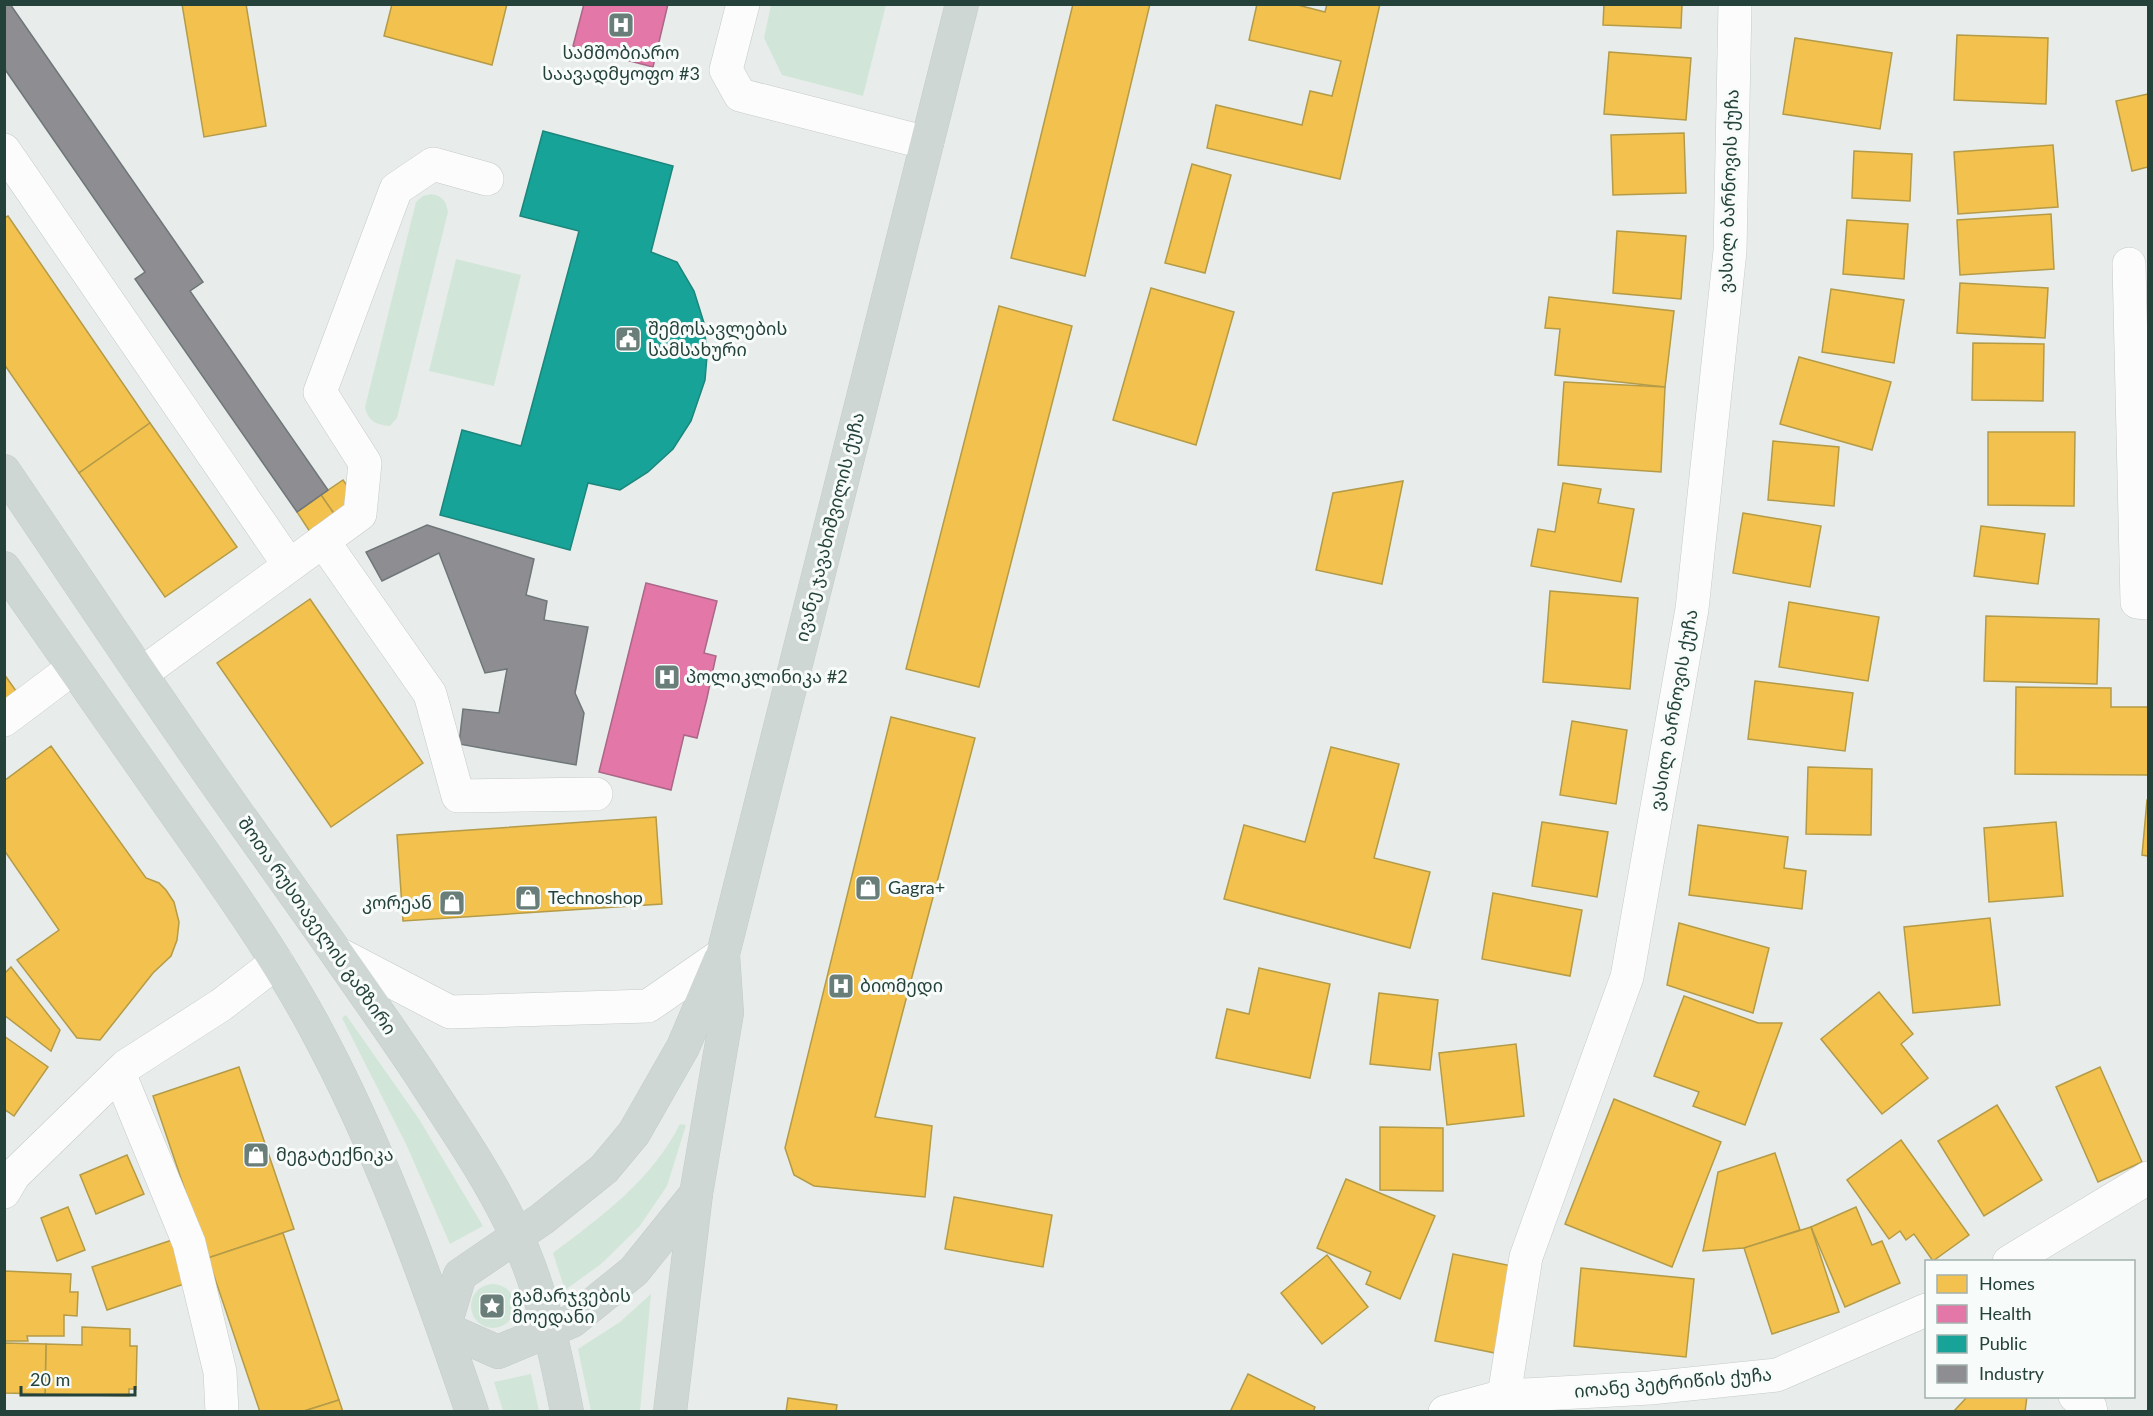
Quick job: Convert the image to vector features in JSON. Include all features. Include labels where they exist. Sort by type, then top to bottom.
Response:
[{"type":"main road","name":"ივანე ჯავახიშვილის ქუჩა","points":[[670,1412],[696,1194],[727,1013],[723,954],[962,4]]},
{"type":"main road","name":"შოთა რუსთაველის გამზირი","points":[[4,471],[243,822],[339,954],[473,1155],[517,1237],[534,1281],[558,1362],[567,1412]]},
{"type":"main road","points":[[4,568],[202,850],[277,962],[313,1025],[352,1103],[392,1193],[444,1328],[472,1412]]},
{"type":"main road","points":[[444,1328],[460,1275],[542,1219],[604,1168],[634,1133],[683,1047],[723,954]]},
{"type":"main road","points":[[444,1328],[498,1352],[572,1321],[634,1271],[696,1194]]},
{"type":"street","points":[[743,4],[726,70],[740,95],[927,143]]},
{"type":"street","name":"ვასილ ბარნოვის ქუჩა","points":[[1504,1395],[1526,1257],[1627,977],[1692,609],[1730,251],[1735,4]]},
{"type":"street","points":[[4,150],[289,565]]},
{"type":"street","points":[[141,674],[360,514],[365,463],[320,392],[396,189],[434,164],[487,179]]},
{"type":"street","points":[[2129,264],[2137,602],[2148,603]]},
{"type":"street","points":[[323,541],[430,694],[458,796],[596,794]]},
{"type":"street","points":[[4,720],[73,668]]},
{"type":"street","points":[[339,954],[450,1012],[648,1006],[723,954]]},
{"type":"street","points":[[4,1192],[14,1175],[126,1066],[221,1005],[277,962]]},
{"type":"street","points":[[119,1073],[189,1243],[220,1372],[222,1412]]},
{"type":"street","points":[[2013,1260],[2148,1178]]},
{"type":"street","name":"იოანე პეტრიწის ქუჩა","points":[[1445,1412],[1504,1395],[1650,1400],[1777,1375],[1925,1310]]},
{"type":"street","points":[[2078,1398],[2090,1407],[2091,1412]]},
{"type":"green space","points":[[771,5],[886,5],[863,96],[782,75],[764,38]]},
{"type":"green space","points":[[431,194],[443,200],[448,212],[397,418],[390,426],[381,425],[371,419],[365,407],[416,202],[423,196]]},
{"type":"green space","points":[[456,259],[521,275],[494,386],[429,371]]},
{"type":"green space","points":[[346,1015],[419,1119],[483,1226],[450,1244],[406,1144],[342,1018]]},
{"type":"green space","points":[[680,1124],[686,1125],[667,1186],[639,1227],[601,1264],[565,1290],[553,1253],[607,1211],[640,1180],[669,1144]]},
{"type":"green space","points":[[493,1284],[509,1290],[515,1306],[509,1322],[493,1328],[477,1322],[471,1306],[477,1290]]},
{"type":"green space","points":[[651,1294],[640,1411],[591,1411],[578,1349],[620,1322]]},
{"type":"green space","points":[[531,1374],[539,1411],[503,1411],[494,1382]]},
{"type":"building: Homes","points":[[182,4],[246,4],[266,126],[204,137]]},
{"type":"building: Homes","points":[[392,4],[507,4],[492,65],[384,36]]},
{"type":"building: Homes","points":[[1073,4],[1150,4],[1085,276],[1011,258]]},
{"type":"building: Homes","points":[[1257,4],[1294,4],[1325,12],[1327,4],[1380,4],[1340,179],[1207,148],[1216,105],[1302,125],[1310,91],[1332,96],[1341,61],[1249,40]]},
{"type":"building: Homes","points":[[1604,4],[1682,4],[1681,28],[1603,25]]},
{"type":"building: Homes","points":[[1957,35],[2048,38],[2046,104],[1954,100]]},
{"type":"building: Homes","points":[[1795,38],[1892,53],[1880,129],[1783,114]]},
{"type":"building: Homes","points":[[1609,52],[1691,58],[1686,120],[1604,114]]},
{"type":"building: Homes","points":[[2148,94],[2148,167],[2132,171],[2116,101]]},
{"type":"building: Homes","points":[[1684,133],[1686,193],[1613,195],[1611,135]]},
{"type":"building: Homes","points":[[2053,145],[2058,207],[1958,214],[1954,152]]},
{"type":"building: Homes","points":[[1854,151],[1912,154],[1910,201],[1852,198]]},
{"type":"building: Homes","points":[[1192,164],[1231,175],[1205,273],[1165,263]]},
{"type":"building: Homes","points":[[2051,214],[2054,269],[1960,275],[1957,220]]},
{"type":"building: Homes","points":[[8,216],[150,423],[79,473],[4,364],[4,218]]},
{"type":"building: Homes","points":[[1847,220],[1908,224],[1904,279],[1843,274]]},
{"type":"building: Homes","points":[[1617,231],[1686,236],[1681,299],[1613,293]]},
{"type":"building: Homes","points":[[1960,283],[2048,288],[2045,338],[1957,333]]},
{"type":"building: Homes","points":[[1151,288],[1234,312],[1196,445],[1113,420]]},
{"type":"building: Homes","points":[[1831,289],[1904,300],[1894,363],[1822,352]]},
{"type":"building: Homes","points":[[1549,297],[1674,311],[1665,387],[1555,375],[1560,329],[1545,328]]},
{"type":"building: Homes","points":[[999,306],[1072,326],[979,687],[906,669]]},
{"type":"building: Homes","points":[[1973,343],[2044,344],[2043,401],[1972,400]]},
{"type":"building: Homes","points":[[1799,357],[1891,382],[1872,450],[1780,424]]},
{"type":"building: Homes","points":[[1564,382],[1665,387],[1661,472],[1558,465]]},
{"type":"building: Homes","points":[[150,423],[237,547],[165,597],[79,473]]},
{"type":"building: Homes","points":[[1988,432],[2075,432],[2074,506],[1988,505]]},
{"type":"building: Homes","points":[[1773,441],[1839,447],[1834,506],[1768,500]]},
{"type":"building: Homes","points":[[343,480],[351,491],[349,508],[337,518],[321,495]]},
{"type":"building: Homes","points":[[1403,481],[1382,584],[1316,570],[1333,493]]},
{"type":"building: Homes","points":[[1563,483],[1601,489],[1598,503],[1634,509],[1621,582],[1531,566],[1538,529],[1555,532]]},
{"type":"building: Homes","points":[[321,495],[337,518],[312,535],[297,512]]},
{"type":"building: Homes","points":[[1743,513],[1821,526],[1810,587],[1733,573]]},
{"type":"building: Homes","points":[[1981,526],[2045,534],[2038,584],[1974,576]]},
{"type":"building: Homes","points":[[1550,591],[1638,598],[1630,689],[1543,682]]},
{"type":"building: Homes","points":[[310,599],[423,763],[331,827],[217,663]]},
{"type":"building: Homes","points":[[1789,602],[1879,617],[1868,681],[1779,667]]},
{"type":"building: Homes","points":[[1986,616],[2099,619],[2097,684],[1984,681]]},
{"type":"building: Homes","points":[[4,674],[19,695],[4,707]]},
{"type":"building: Homes","points":[[1755,681],[1853,693],[1845,751],[1748,739]]},
{"type":"building: Homes","points":[[2016,687],[2111,688],[2111,707],[2148,707],[2148,775],[2015,774]]},
{"type":"building: Homes","points":[[891,717],[975,738],[875,1117],[932,1126],[925,1197],[814,1186],[794,1175],[785,1148]]},
{"type":"building: Homes","points":[[1572,721],[1627,730],[1616,804],[1560,795]]},
{"type":"building: Homes","points":[[51,746],[146,878],[159,883],[166,890],[174,902],[179,922],[177,940],[171,956],[153,973],[100,1040],[77,1038],[17,960],[59,930],[4,850],[4,781]]},
{"type":"building: Homes","points":[[1331,747],[1399,764],[1374,858],[1430,872],[1410,948],[1224,899],[1244,825],[1305,842]]},
{"type":"building: Homes","points":[[1808,767],[1872,769],[1871,835],[1806,834]]},
{"type":"building: Homes","points":[[2148,800],[2148,856],[2142,855]]},
{"type":"building: Homes","points":[[656,817],[662,904],[403,921],[397,835]]},
{"type":"building: Homes","points":[[1542,822],[1608,832],[1597,897],[1532,886]]},
{"type":"building: Homes","points":[[2056,822],[2063,896],[1989,902],[1984,828]]},
{"type":"building: Homes","points":[[1698,825],[1788,837],[1784,868],[1806,871],[1802,909],[1689,895]]},
{"type":"building: Homes","points":[[1493,893],[1582,910],[1570,976],[1482,959]]},
{"type":"building: Homes","points":[[1990,918],[2000,1005],[1913,1013],[1904,927]]},
{"type":"building: Homes","points":[[1679,923],[1769,948],[1753,1013],[1667,985]]},
{"type":"building: Homes","points":[[11,967],[60,1030],[51,1051],[4,1015],[4,974]]},
{"type":"building: Homes","points":[[1259,968],[1330,984],[1310,1078],[1216,1058],[1227,1009],[1249,1014]]},
{"type":"building: Homes","points":[[1879,992],[1913,1034],[1901,1044],[1928,1078],[1882,1114],[1821,1039]]},
{"type":"building: Homes","points":[[1379,993],[1438,1000],[1430,1070],[1370,1064]]},
{"type":"building: Homes","points":[[1684,996],[1758,1023],[1782,1023],[1745,1125],[1693,1106],[1699,1092],[1654,1076]]},
{"type":"building: Homes","points":[[4,1036],[48,1067],[14,1116],[4,1109]]},
{"type":"building: Homes","points":[[1516,1044],[1524,1116],[1447,1125],[1439,1053]]},
{"type":"building: Homes","points":[[239,1067],[294,1229],[208,1258],[153,1096]]},
{"type":"building: Homes","points":[[2100,1067],[2142,1162],[2098,1182],[2056,1087]]},
{"type":"building: Homes","points":[[1614,1099],[1721,1142],[1672,1267],[1565,1224]]},
{"type":"building: Homes","points":[[1997,1105],[2042,1180],[1984,1216],[1938,1141]]},
{"type":"building: Homes","points":[[1380,1127],[1443,1128],[1443,1191],[1380,1190]]},
{"type":"building: Homes","points":[[1901,1140],[1969,1235],[1932,1260],[1914,1234],[1906,1240],[1900,1231],[1889,1239],[1847,1180]]},
{"type":"building: Homes","points":[[1775,1153],[1800,1230],[1744,1248],[1703,1251],[1718,1172]]},
{"type":"building: Homes","points":[[127,1155],[144,1194],[96,1214],[80,1175]]},
{"type":"building: Homes","points":[[1346,1179],[1435,1216],[1400,1299],[1366,1284],[1371,1272],[1317,1248]]},
{"type":"building: Homes","points":[[954,1197],[1052,1215],[1043,1267],[945,1249]]},
{"type":"building: Homes","points":[[68,1207],[85,1250],[57,1261],[41,1218]]},
{"type":"building: Homes","points":[[1856,1207],[1872,1245],[1882,1241],[1900,1283],[1845,1307],[1811,1227]]},
{"type":"building: Homes","points":[[1811,1227],[1839,1312],[1772,1334],[1744,1248]]},
{"type":"building: Homes","points":[[283,1233],[339,1400],[301,1412],[260,1412],[208,1258]]},
{"type":"building: Homes","points":[[172,1240],[187,1283],[107,1310],[92,1267]]},
{"type":"building: Homes","points":[[1453,1254],[1512,1266],[1495,1353],[1435,1341]]},
{"type":"building: Homes","points":[[1327,1255],[1368,1307],[1322,1344],[1281,1293]]},
{"type":"building: Homes","points":[[1581,1268],[1694,1279],[1686,1357],[1574,1346]]},
{"type":"building: Homes","points":[[4,1271],[71,1274],[70,1292],[78,1292],[77,1316],[64,1315],[64,1336],[27,1336],[28,1341],[4,1341]]},
{"type":"building: Homes","points":[[82,1327],[130,1329],[130,1346],[137,1346],[136,1389],[129,1389],[129,1396],[45,1394],[46,1344],[82,1345]]},
{"type":"building: Homes","points":[[4,1343],[46,1344],[45,1394],[4,1393]]},
{"type":"building: Homes","points":[[1248,1374],[1315,1407],[1313,1412],[1230,1412]]},
{"type":"building: Homes","points":[[788,1398],[837,1405],[836,1412],[786,1412]]},
{"type":"building: Homes","points":[[1966,1398],[2027,1398],[2025,1412],[1953,1412]]},
{"type":"building: Homes","points":[[339,1400],[343,1412],[301,1412]]},
{"type":"building: Health","name":"სამშობიარო საავადმყოფო #3","points":[[584,4],[668,4],[653,67],[573,46]]},
{"type":"building: Health","name":"პოლიკლინიკა #2","points":[[646,583],[717,601],[704,653],[716,656],[707,698],[697,738],[684,735],[671,790],[599,772]]},
{"type":"building: Public","name":"შემოსავლების სამსახური","points":[[543,131],[673,166],[651,252],[677,262],[694,291],[704,323],[707,356],[705,380],[691,421],[673,449],[648,472],[620,490],[588,483],[570,550],[440,515],[462,430],[521,446],[579,231],[520,216]]},
{"type":"building: Industry","points":[[4,4],[10,4],[203,282],[190,291],[328,490],[297,512],[135,279],[145,272],[4,68]]},
{"type":"building: Industry","points":[[427,525],[534,559],[526,595],[547,601],[544,620],[588,627],[575,693],[584,713],[576,765],[459,744],[463,709],[499,713],[507,669],[485,673],[439,553],[382,581],[366,552]]},
{"type":"place","name":"სამშობიარო საავადმყოფო #3","points":[[621,25]]},
{"type":"place","name":"შემოსავლების სამსახური","points":[[628,339]]},
{"type":"place","name":"პოლიკლინიკა #2","points":[[667,677]]},
{"type":"place","name":"Gagra+","points":[[868,888]]},
{"type":"place","name":"Technoshop","points":[[528,898]]},
{"type":"place","name":"კორეან","points":[[452,903]]},
{"type":"place","name":"ბიომედი","points":[[841,986]]},
{"type":"place","name":"მეგატექნიკა","points":[[256,1155]]},
{"type":"place","name":"გამარჯვების მოედანი","points":[[492,1306]]}]
